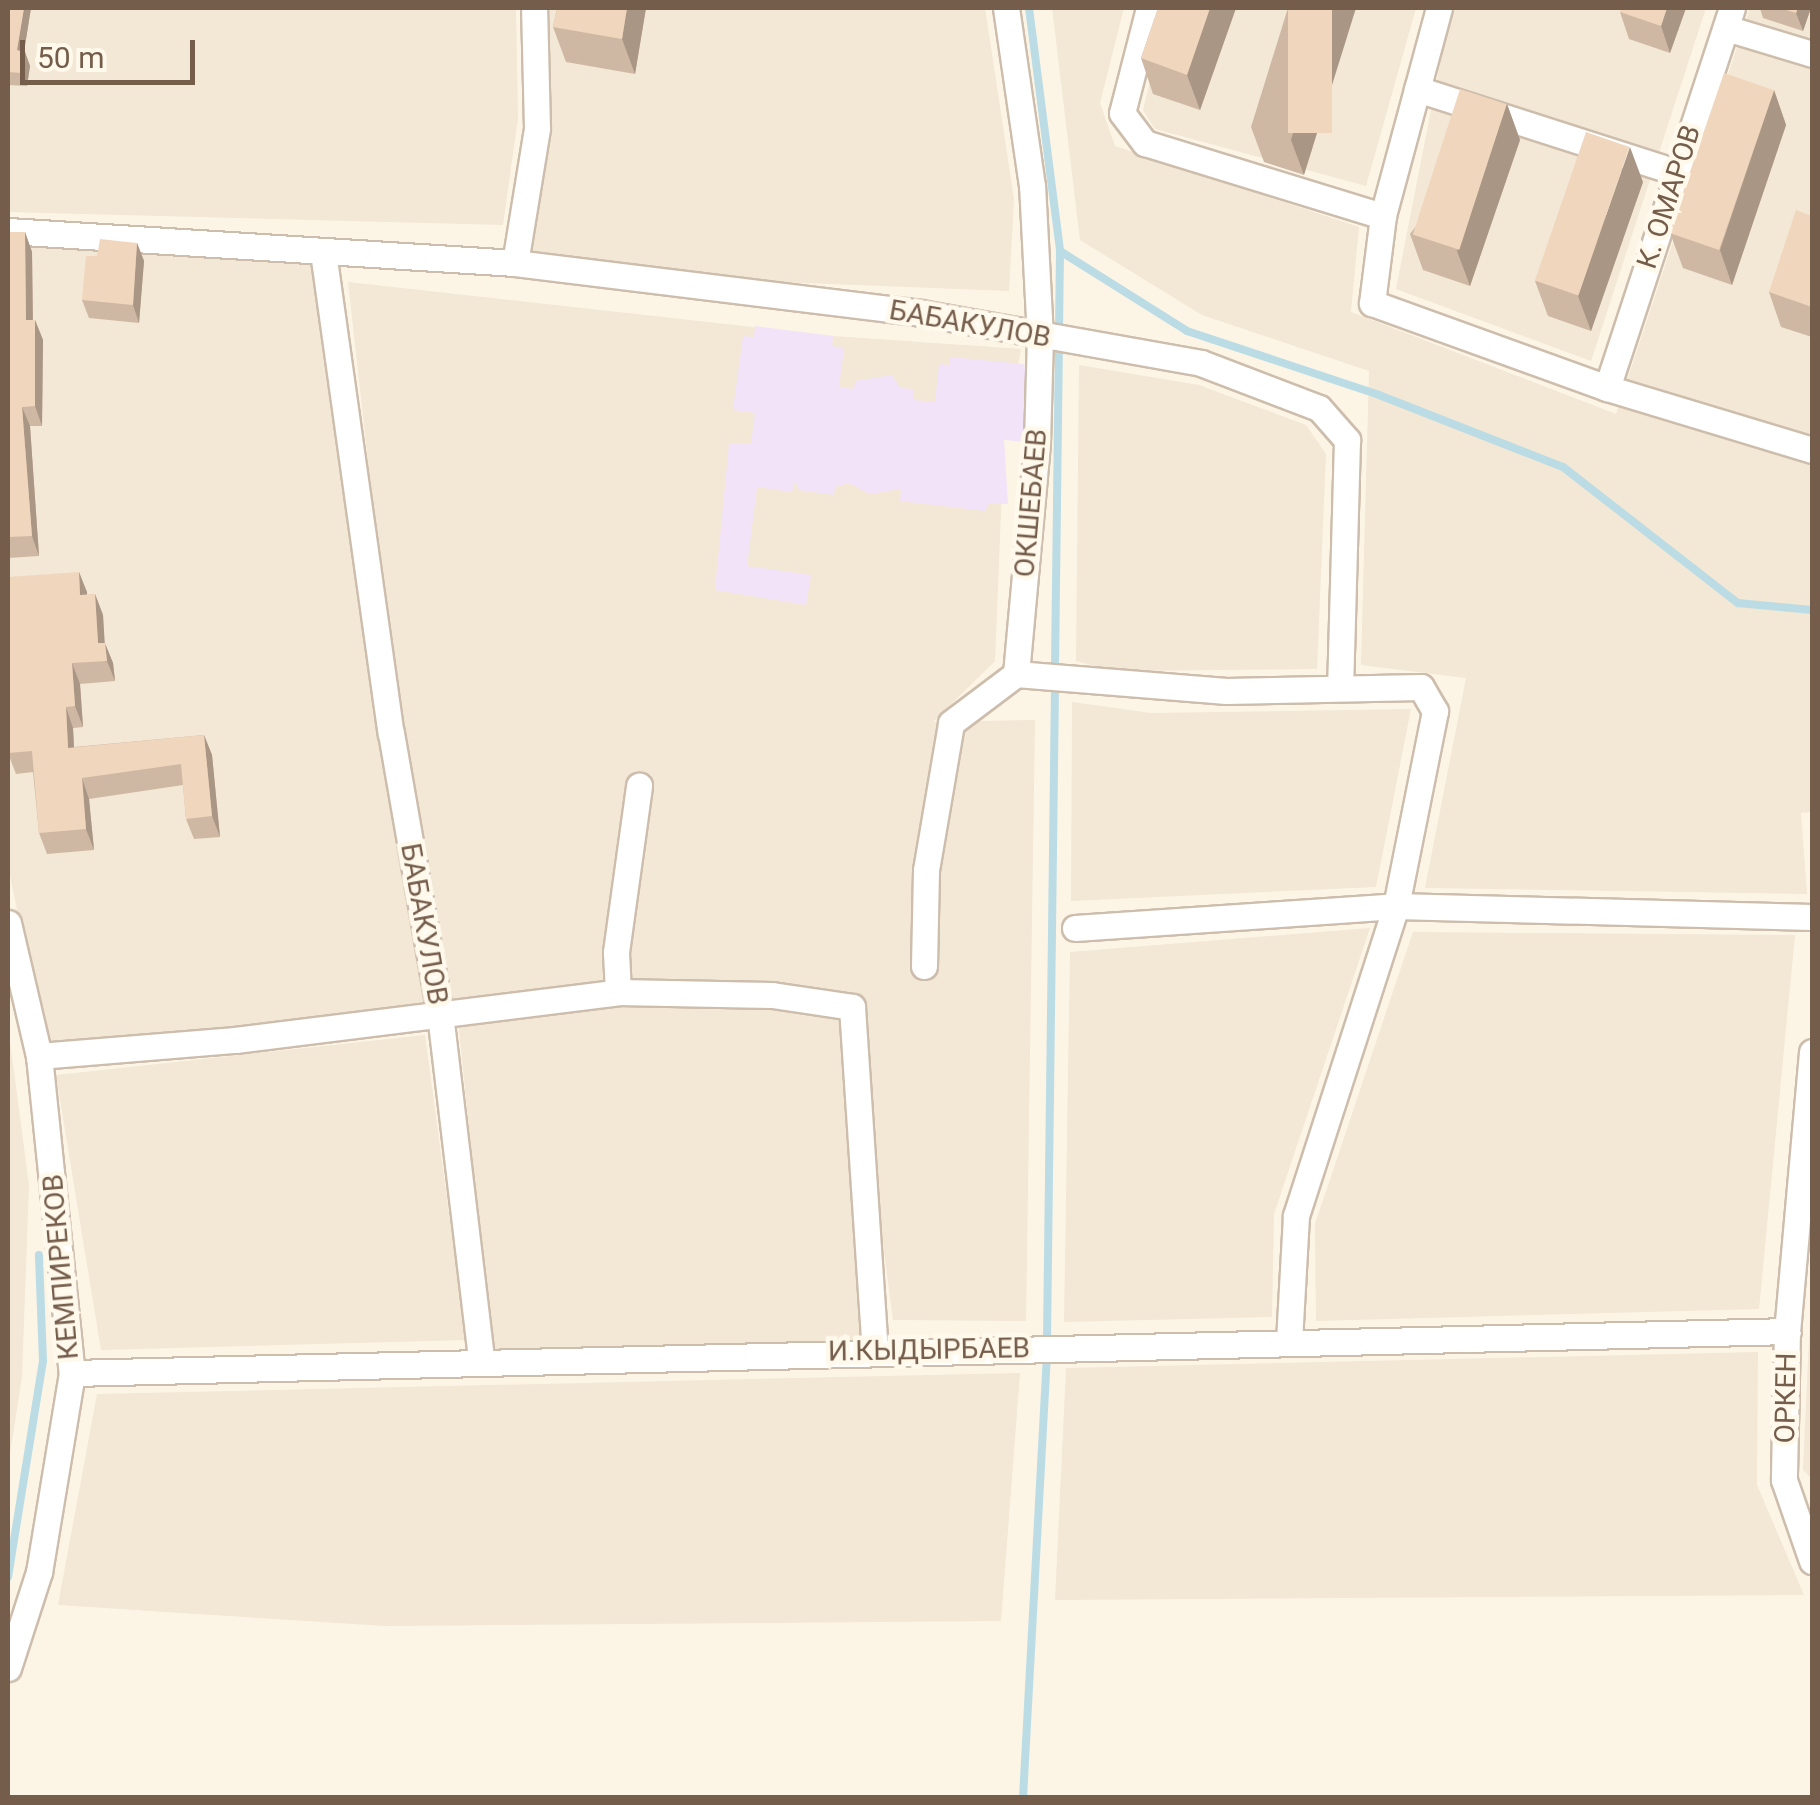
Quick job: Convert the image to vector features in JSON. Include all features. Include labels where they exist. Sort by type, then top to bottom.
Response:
[{"type":"street","points":[[516,263],[537,128],[534,8]]},
{"type":"street","name":"ОКШЕБАЕВ","points":[[1006,8],[1032,186],[1040,337],[1016,674]]},
{"type":"street","points":[[1149,8],[1122,114],[1144,142],[1383,216]]},
{"type":"street","points":[[1438,8],[1383,216],[1372,303],[1607,388],[1812,450]]},
{"type":"street","points":[[1729,18],[1812,54]]},
{"type":"street","name":"К. ОМАРОВ","points":[[1607,388],[1729,18]]},
{"type":"street","points":[[1418,89],[1676,172]]},
{"type":"street","name":"БАБАКУЛОВ","points":[[8,232],[516,263],[921,313],[1201,364],[1319,408],[1347,440],[1340,688]]},
{"type":"street","name":"БАБАКУЛОВ","points":[[324,252],[391,733],[440,1014],[480,1360]]},
{"type":"street","points":[[924,966],[926,870],[951,722],[1016,674],[1226,692],[1421,687],[1435,711],[1396,906],[1296,1216],[1289,1342]]},
{"type":"street","points":[[618,992],[616,952],[639,786]]},
{"type":"street","points":[[1074,928],[1396,906],[1812,917]]},
{"type":"street","name":"КЕМПИРЕКОВ","points":[[8,922],[39,1056],[72,1373],[39,1572],[8,1668]]},
{"type":"street","points":[[39,1056],[618,992],[772,995],[852,1007],[875,1352]]},
{"type":"street","name":"ОРКЕН","points":[[1812,1052],[1787,1331],[1784,1480],[1812,1561]]},
{"type":"street","name":"И.КЫДЫРБАЕВ","points":[[72,1373],[480,1360],[1787,1331]]},
{"type":"shaded area","points":[[8,8],[516,8],[518,118],[503,225],[8,212]]},
{"type":"shaded area","points":[[541,8],[985,8],[1014,199],[1009,291],[733,280],[522,253]]},
{"type":"shaded area","points":[[1052,8],[1124,8],[1100,103],[1115,146],[1359,227],[1351,312],[1616,414],[1750,8],[1812,8],[1812,812],[1801,813],[1807,894],[1425,888],[1466,678],[1361,665],[1369,371],[1202,315],[1080,240]]},
{"type":"shaded area","points":[[1168,8],[1416,8],[1366,186],[1155,129],[1143,110]]},
{"type":"shaded area","points":[[1451,8],[1706,8],[1591,361],[1396,289]]},
{"type":"shaded area","points":[[8,240],[313,262],[428,1011],[46,1044],[8,867]]},
{"type":"shaded area","points":[[348,282],[833,336],[1021,349],[1004,440],[995,661],[933,722],[1035,720],[1026,1321],[893,1320],[871,1153],[862,998],[806,990],[624,984],[651,774],[634,773],[608,953],[610,988],[449,1001],[391,667]]},
{"type":"shaded area","points":[[755,326],[833,336],[832,346],[844,348],[839,387],[854,389],[855,381],[892,375],[900,388],[914,389],[913,400],[935,402],[939,364],[949,365],[950,357],[1024,364],[1037,443],[1004,440],[1008,504],[989,503],[985,511],[900,501],[901,489],[869,494],[849,483],[835,487],[834,495],[799,490],[795,481],[792,492],[757,487],[747,566],[811,575],[806,605],[715,590],[729,443],[751,444],[755,413],[733,410],[743,336],[754,337]]},
{"type":"shaded area","points":[[1079,365],[1199,385],[1306,425],[1326,454],[1317,669],[1114,671],[1076,661]]},
{"type":"shaded area","points":[[1072,702],[1151,713],[1411,709],[1376,887],[1071,901]]},
{"type":"shaded area","points":[[1370,928],[1274,1214],[1272,1317],[1064,1322],[1070,952]]},
{"type":"shaded area","points":[[1413,932],[1795,935],[1759,1309],[1316,1321],[1315,1224]]},
{"type":"shaded area","points":[[640,998],[763,1004],[843,1019],[867,1342],[492,1350],[458,1021]]},
{"type":"shaded area","points":[[8,1027],[29,1185],[22,1376],[8,1467]]},
{"type":"shaded area","points":[[425,1035],[466,1340],[101,1350],[56,1075]]},
{"type":"shaded area","points":[[1812,1272],[1812,1479],[1803,1470]]},
{"type":"shaded area","points":[[1758,1352],[1757,1485],[1804,1595],[1055,1600],[1066,1368]]},
{"type":"shaded area","points":[[1020,1373],[1001,1621],[384,1626],[58,1605],[97,1394]]},
{"type":"building","points":[[8,8],[24,8],[17,50],[25,52],[22,73],[8,72]]},
{"type":"building","points":[[557,8],[627,8],[622,39],[553,27]]},
{"type":"building","points":[[1158,8],[1210,8],[1187,75],[1141,58]]},
{"type":"building","points":[[1288,8],[1332,8],[1332,133],[1288,133]]},
{"type":"building","points":[[1621,8],[1667,8],[1661,26],[1620,12]]},
{"type":"building","points":[[1724,73],[1774,90],[1719,250],[1669,233]]},
{"type":"building","points":[[1460,89],[1507,104],[1459,250],[1413,235]]},
{"type":"building","points":[[1586,132],[1629,147],[1578,295],[1535,280]]},
{"type":"building","points":[[1796,210],[1812,216],[1812,307],[1769,292]]},
{"type":"building","points":[[8,232],[25,232],[26,320],[35,320],[35,406],[22,407],[32,536],[8,537]]},
{"type":"building","points":[[100,239],[137,243],[133,305],[82,300],[86,256],[97,256]]},
{"type":"building","points":[[79,572],[80,595],[95,594],[98,643],[105,643],[107,661],[72,663],[75,706],[66,707],[68,748],[204,735],[212,816],[186,819],[181,764],[82,778],[86,829],[39,833],[32,751],[8,753],[8,577]]},
{"type":"waterway","points":[[1029,8],[1060,251],[1059,332]]},
{"type":"waterway","points":[[1060,251],[1187,331],[1379,395],[1563,467],[1738,603],[1812,610]]},
{"type":"waterway","points":[[1055,667],[1059,351]]},
{"type":"waterway","points":[[1047,1340],[1055,688]]},
{"type":"waterway","points":[[8,1577],[43,1361],[39,1255]]},
{"type":"waterway","points":[[1023,1798],[1047,1356]]}]
